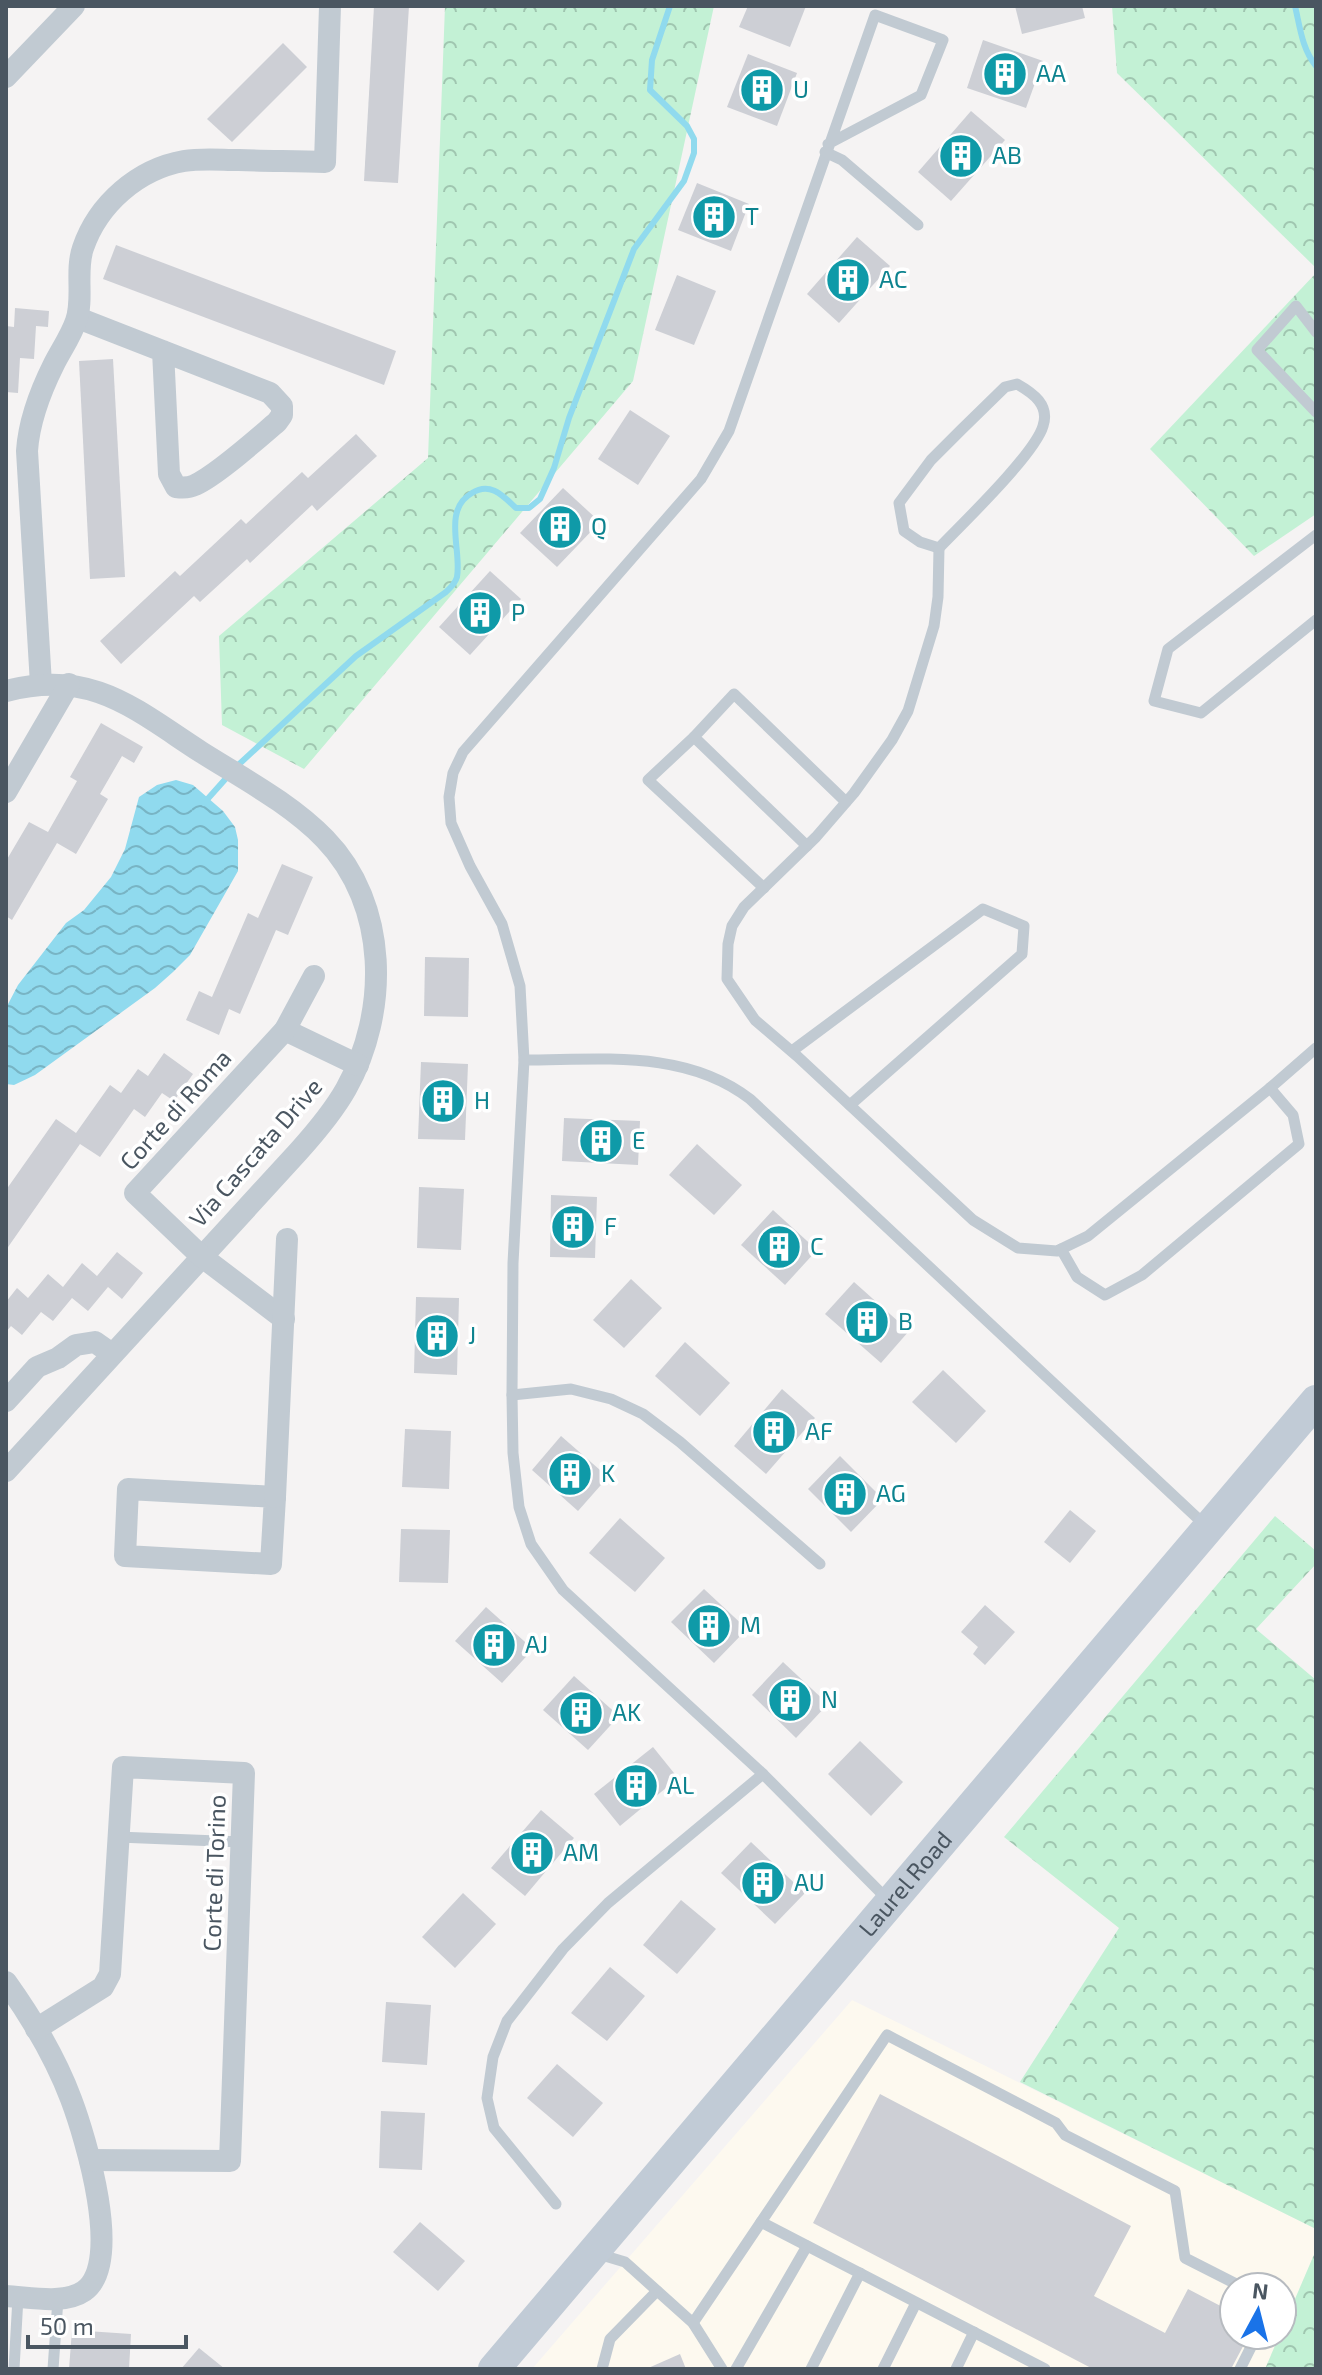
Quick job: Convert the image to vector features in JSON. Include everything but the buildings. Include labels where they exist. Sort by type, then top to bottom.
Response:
[{"type":"main road","name":"Laurel Road","points":[[494,2369],[1316,1401]]},
{"type":"street","points":[[6,77],[74,6]]},
{"type":"street","points":[[41,684],[28,431],[43,389],[78,318],[78,277],[88,234],[109,202],[142,176],[161,166],[186,160],[325,162],[330,6]]},
{"type":"street","points":[[78,318],[163,351],[270,393],[282,406],[282,415],[268,430],[211,475],[195,486],[185,488],[176,487],[169,474],[163,351]]},
{"type":"street","name":"Via Cascata Drive","points":[[6,691],[41,684],[69,684],[116,698],[301,818],[327,841],[349,871],[362,897],[375,946],[376,977],[374,1006],[358,1065],[320,1127],[6,1471]]},
{"type":"street","points":[[6,792],[69,684]]},
{"type":"street","name":"Corte di Roma","points":[[201,1256],[135,1193],[285,1030],[314,976]]},
{"type":"street","points":[[285,1030],[358,1065]]},
{"type":"street","points":[[275,1497],[128,1489],[125,1556],[271,1564],[275,1497],[284,1319],[287,1239]]},
{"type":"street","points":[[201,1256],[284,1319]]},
{"type":"street","points":[[6,1401],[37,1367],[58,1358],[76,1345],[95,1342],[112,1354]]},
{"type":"street","name":"Corte di Torino","points":[[36,2029],[103,1987],[110,1974],[123,1767],[244,1773],[230,2161],[90,2160]]},
{"type":"street","points":[[6,1982],[36,2029],[70,2097],[90,2160],[100,2212],[101,2257],[89,2286],[82,2293],[58,2299],[12,2296]]},
{"type":"lane","points":[[827,148],[921,95],[943,40],[875,15],[827,148],[729,431],[701,479],[463,752],[453,773],[449,797],[451,823],[470,866],[502,924],[520,986],[524,1060],[513,1263],[513,1453],[519,1507],[531,1544],[563,1590],[763,1774],[891,1903]]},
{"type":"lane","points":[[827,148],[918,225]]},
{"type":"lane","points":[[1316,332],[1296,306],[1257,350],[1316,412]]},
{"type":"lane","points":[[939,548],[920,542],[904,531],[899,503],[931,460],[1005,387],[1017,384],[1035,394],[1043,405],[1044,425],[1031,448],[939,548],[934,626],[908,711],[892,740],[846,802],[807,846],[744,907],[732,926],[727,979],[755,1020],[973,1220],[1018,1248],[1057,1251],[1088,1236],[1316,1048]]},
{"type":"lane","points":[[1316,535],[1168,649],[1154,701],[1201,713],[1316,620]]},
{"type":"lane","points":[[764,888],[648,780],[734,694],[846,802]]},
{"type":"lane","points":[[694,737],[807,846]]},
{"type":"lane","points":[[792,1051],[983,909],[1024,926],[1022,954],[850,1105]]},
{"type":"lane","points":[[524,1060],[644,1060],[681,1065],[733,1086],[1207,1528]]},
{"type":"lane","points":[[1061,1249],[1077,1277],[1105,1295],[1142,1275],[1299,1144],[1293,1115],[1270,1088]]},
{"type":"lane","points":[[512,1395],[571,1389],[611,1399],[643,1414],[680,1442],[820,1564]]},
{"type":"lane","points":[[556,2204],[494,2128],[487,2098],[493,2057],[507,2021],[563,1949],[608,1903],[763,1774]]},
{"type":"lane","points":[[118,1837],[242,1842]]},
{"type":"lane","points":[[693,2323],[887,2035],[1056,2123],[1065,2135],[1175,2191],[1185,2258],[1218,2275]]},
{"type":"lane","points":[[761,2222],[974,2332],[1031,2366],[1045,2369]]},
{"type":"lane","points":[[736,2369],[807,2246]]},
{"type":"lane","points":[[594,2253],[625,2262],[693,2323],[722,2369]]},
{"type":"lane","points":[[811,2369],[860,2273]]},
{"type":"lane","points":[[602,2369],[610,2339],[657,2291]]},
{"type":"lane","points":[[12,2296],[14,2369]]},
{"type":"lane","points":[[53,2369],[58,2299]]},
{"type":"lane","points":[[883,2369],[916,2303]]},
{"type":"lane","points":[[956,2369],[974,2332]]},
{"type":"lane","points":[[1240,2369],[1249,2351]]},
{"type":"shaded area","points":[[852,2000],[1316,2229],[1316,2250],[1298,2292],[1298,2271],[1218,2271],[1218,2351],[1273,2351],[1265,2369],[532,2369]]},
{"type":"green space","points":[[445,6],[714,6],[633,381],[304,769],[222,725],[219,636],[428,458]]},
{"type":"green space","points":[[1112,6],[1316,6],[1316,268],[1117,73]]},
{"type":"green space","points":[[1316,273],[1316,514],[1254,556],[1150,449]]},
{"type":"green space","points":[[1275,1516],[1316,1551],[1316,1564],[1256,1629],[1316,1680],[1316,2229],[1020,2082],[1119,1928],[1004,1837]]},
{"type":"green space","points":[[1316,2250],[1316,2369],[1265,2369],[1273,2351],[1298,2351],[1298,2292]]},
{"type":"water","points":[[176,780],[193,785],[223,811],[235,827],[238,871],[190,955],[173,972],[35,1075],[14,1085],[6,1084],[6,1008],[18,985],[66,923],[84,910],[111,877],[125,849],[139,797],[157,785]]},
{"type":"waterway","points":[[236,767],[356,656],[453,585],[458,566],[455,520],[463,500],[485,489],[497,492],[516,508],[529,508],[540,499],[634,249],[684,181],[694,153],[694,139],[687,126],[650,90],[652,60],[670,6]]},
{"type":"waterway","points":[[1295,6],[1305,45],[1316,66]]},
{"type":"waterway","points":[[204,803],[229,775]]},
{"type":"place","name":"AA","points":[[1005,74]]},
{"type":"place","name":"U","points":[[762,90]]},
{"type":"place","name":"AB","points":[[961,156]]},
{"type":"place","name":"T","points":[[714,217]]},
{"type":"place","name":"AC","points":[[848,280]]},
{"type":"place","name":"Q","points":[[560,527]]},
{"type":"place","name":"P","points":[[480,613]]},
{"type":"place","name":"H","points":[[443,1101]]},
{"type":"place","name":"E","points":[[601,1141]]},
{"type":"place","name":"F","points":[[573,1227]]},
{"type":"place","name":"C","points":[[779,1247]]},
{"type":"place","name":"B","points":[[867,1322]]},
{"type":"place","name":"J","points":[[437,1336]]},
{"type":"place","name":"AF","points":[[774,1432]]},
{"type":"place","name":"K","points":[[570,1474]]},
{"type":"place","name":"AG","points":[[845,1494]]},
{"type":"place","name":"M","points":[[709,1626]]},
{"type":"place","name":"AJ","points":[[494,1645]]},
{"type":"place","name":"N","points":[[790,1700]]},
{"type":"place","name":"AK","points":[[581,1713]]},
{"type":"place","name":"AL","points":[[636,1786]]},
{"type":"place","name":"AM","points":[[532,1853]]},
{"type":"place","name":"AU","points":[[763,1883]]}]
